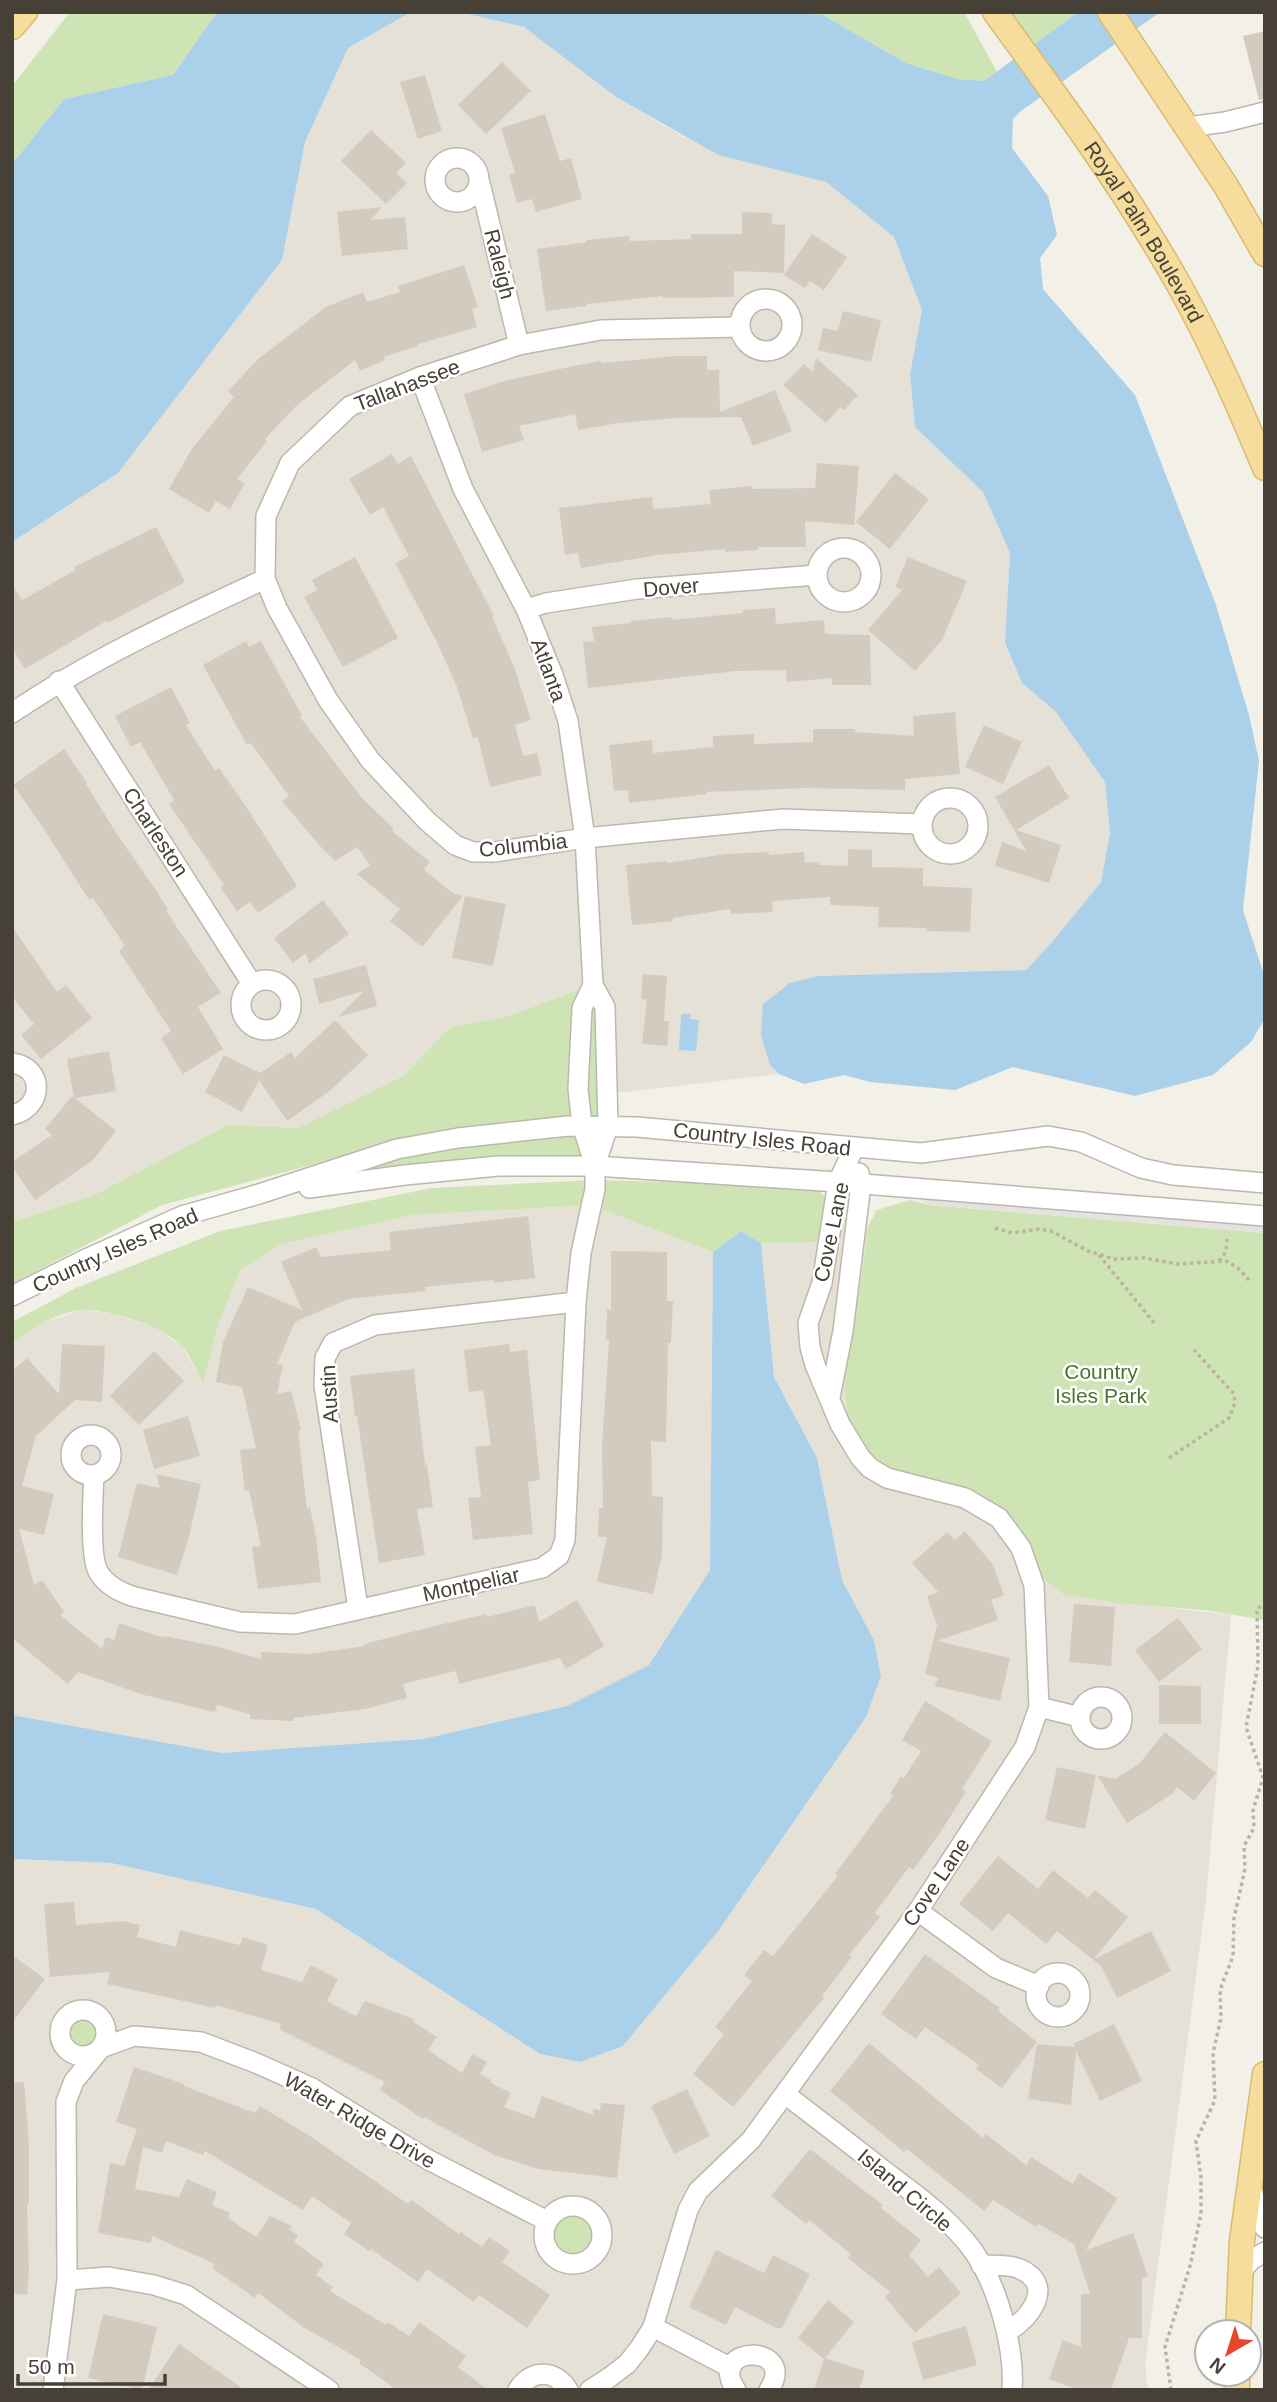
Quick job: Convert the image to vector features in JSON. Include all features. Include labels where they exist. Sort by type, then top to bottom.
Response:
[{"type":"main road","points":[[12,27],[25,12]]},
{"type":"main road","name":"Royal Palm Boulevard","points":[[995,12],[1107,168],[1180,287],[1232,391],[1265,468]]},
{"type":"main road","points":[[1110,12],[1226,186],[1265,254]]},
{"type":"main road","points":[[1238,2318],[1239,2274],[1265,2074]]},
{"type":"street","points":[[1188,127],[1225,122],[1265,112]]},
{"type":"street","name":"Raleigh","points":[[480,183],[519,345]]},
{"type":"street","name":"Tallahassee","points":[[265,579],[266,516],[290,463],[349,406],[420,377],[519,345],[601,330],[740,327]]},
{"type":"street","name":"Atlanta","points":[[420,377],[463,489],[526,609],[553,675],[568,721],[585,838],[593,985],[606,1007],[608,1126],[595,1166]]},
{"type":"street","name":"Dover","points":[[526,609],[546,603],[637,589],[817,575]]},
{"type":"street","points":[[12,713],[59,681],[265,579]]},
{"type":"street","name":"Columbia","points":[[265,579],[277,608],[335,710],[370,760],[427,821],[455,845],[473,852],[494,852],[585,838],[783,819],[921,824]]},
{"type":"street","name":"Charleston","points":[[59,681],[252,984]]},
{"type":"street","name":"Atlanta","points":[[593,985],[582,1008],[578,1089],[582,1125],[595,1166]]},
{"type":"street","points":[[12,1063],[26,1068],[37,1085],[32,1105],[24,1112],[12,1115]]},
{"type":"street","name":"Country Isles Road","points":[[12,1296],[182,1216],[397,1149],[458,1138],[582,1125],[637,1127],[921,1153],[1057,1136],[1081,1142],[1141,1168],[1172,1175],[1265,1183]]},
{"type":"street","name":"Cove Lane","points":[[590,2390],[627,2364],[653,2327],[688,2210],[698,2191],[751,2140],[918,1911],[1025,1747],[1039,1707],[1034,1585],[1021,1548],[999,1518],[965,1498],[887,1479],[870,1468],[849,1440],[812,1356],[808,1323],[822,1283],[838,1182],[854,1148]]},
{"type":"street","name":"Cove Lane","points":[[830,1397],[843,1331],[861,1184],[854,1148]]},
{"type":"street","name":"Country Isles Road","points":[[259,1194],[498,1166],[595,1166],[838,1182],[1265,1216]]},
{"type":"street","name":"Montpeliar","points":[[94,1475],[96,1568],[104,1580],[123,1593],[240,1622],[295,1624],[542,1568],[559,1556],[565,1540],[576,1301],[581,1252],[595,1189],[595,1166]]},
{"type":"street","name":"Austin","points":[[358,1608],[324,1385],[325,1358],[333,1343],[375,1325],[576,1301]]},
{"type":"street","points":[[1039,1707],[1080,1717]]},
{"type":"street","points":[[918,1911],[996,1968],[1039,1986]]},
{"type":"street","name":"Water Ridge Drive","points":[[53,2390],[67,2280],[66,2102],[74,2081],[101,2048],[134,2036],[170,2037],[201,2042],[312,2088],[427,2159],[547,2221]]},
{"type":"street","name":"Island Circle","points":[[785,2094],[929,2206],[965,2241],[981,2265],[1007,2332],[1013,2372],[1012,2390]]},
{"type":"street","points":[[1250,2176],[1254,2203],[1265,2228]]},
{"type":"street","points":[[1239,2274],[1251,2260],[1265,2252]]},
{"type":"street","points":[[981,2265],[1015,2267],[1031,2276],[1037,2285],[1035,2306],[1017,2326],[1007,2332]]},
{"type":"street","points":[[67,2280],[109,2277],[154,2285],[186,2295],[329,2390]]},
{"type":"street","points":[[653,2327],[731,2368]]},
{"type":"street","points":[[736,2390],[731,2382],[731,2368],[735,2361],[748,2353],[769,2360],[775,2375],[769,2390]]},
{"type":"street","points":[[518,2390],[526,2379],[543,2373],[561,2379],[568,2390]]},
{"type":"path","points":[[995,1228],[1012,1233],[1040,1229],[1051,1231],[1114,1259],[1144,1258],[1178,1264],[1226,1261],[1238,1268],[1250,1281]]},
{"type":"path","points":[[1219,1261],[1226,1252],[1227,1239]]},
{"type":"path","points":[[1099,1254],[1155,1324]]},
{"type":"path","points":[[1169,1458],[1229,1418],[1235,1403],[1234,1394],[1194,1350]]},
{"type":"path","points":[[1171,2390],[1165,2347],[1190,2266],[1200,2214],[1201,2178],[1196,2141],[1215,2100],[1213,2053],[1221,2018],[1220,1990],[1233,1956],[1234,1917],[1245,1869],[1244,1846],[1254,1828],[1253,1810],[1263,1778],[1246,1727],[1258,1666],[1257,1609],[1265,1603]]},
{"type":"shaded area","points":[[411,12],[459,12],[524,27],[616,97],[663,125],[718,155],[826,182],[894,237],[922,310],[910,374],[915,427],[983,492],[1010,553],[1005,644],[1022,683],[1056,712],[1105,781],[1110,833],[1101,882],[1026,970],[819,976],[770,1065],[779,1074],[608,1094],[593,986],[505,1017],[452,1026],[403,1076],[298,1128],[228,1125],[92,1196],[12,1222],[12,542],[118,473],[282,260],[305,142],[348,48]]},
{"type":"shaded area","points":[[916,1197],[1265,1225],[1265,1233],[929,1205]]},
{"type":"shaded area","points":[[591,1205],[713,1252],[710,1570],[649,1665],[567,1706],[423,1739],[222,1753],[12,1715],[12,1342],[41,1324],[80,1310],[115,1314],[155,1328],[182,1346],[203,1383],[219,1322],[241,1269],[282,1244],[413,1215]]},
{"type":"shaded area","points":[[832,1215],[868,1226],[860,1287],[937,1482],[1013,1521],[1029,1542],[1034,1571],[1064,1595],[1231,1615],[1206,1900],[1145,2365],[1148,2390],[12,2390],[12,1862],[16,1859],[111,1863],[316,1909],[540,2054],[580,2062],[623,2046],[719,1930],[866,1717],[881,1676],[874,1640],[842,1580],[817,1458],[774,1377],[761,1243],[828,1242]]},
{"type":"green space","points":[[70,12],[217,12],[173,75],[64,99],[12,164],[12,86]]},
{"type":"green space","points":[[780,12],[964,12],[997,72],[984,81],[957,79],[906,63],[823,15]]},
{"type":"green space","points":[[1011,12],[1078,12],[1035,44]]},
{"type":"green space","points":[[593,985],[608,1126],[595,1166],[405,1175],[363,1169],[395,1150],[315,1164],[162,1205],[12,1284],[12,1222],[92,1196],[228,1125],[298,1128],[403,1076],[452,1026],[505,1017]]},
{"type":"green space","points":[[595,1180],[805,1186],[820,1192],[829,1200],[828,1242],[761,1243],[741,1231],[713,1252],[591,1205],[413,1215],[282,1244],[241,1269],[219,1322],[203,1384],[182,1346],[173,1339],[135,1320],[106,1312],[72,1311],[45,1322],[12,1342],[12,1322],[76,1288],[220,1231],[432,1188]]},
{"type":"green space","name":"Country Isles Park","points":[[910,1200],[929,1205],[1265,1233],[1265,1620],[1204,1610],[1118,1603],[1064,1595],[1034,1571],[1029,1542],[1013,1521],[937,1482],[888,1467],[860,1445],[847,1414],[844,1373],[868,1226],[877,1210]]},
{"type":"green space","points":[[82,2010],[98,2017],[105,2033],[98,2049],[82,2056],[66,2049],[59,2033],[66,2017]]},
{"type":"green space","points":[[573,2206],[584,2208],[597,2219],[602,2235],[600,2246],[589,2259],[573,2264],[562,2262],[549,2251],[544,2235],[546,2224],[557,2211]]},
{"type":"water","points":[[217,12],[411,12],[348,48],[305,142],[282,260],[118,473],[12,542],[12,164],[64,99],[173,75]]},
{"type":"water","points":[[459,12],[780,12],[823,15],[906,63],[957,79],[984,81],[1078,12],[1165,12],[1156,15],[1021,111],[1013,119],[1012,148],[1048,196],[1057,235],[1040,258],[1043,289],[1135,395],[1216,605],[1249,715],[1259,761],[1243,910],[1265,978],[1265,1018],[1251,1042],[1213,1075],[1135,1096],[1013,1067],[955,1090],[870,1082],[844,1075],[804,1084],[779,1074],[770,1065],[761,1035],[763,1004],[790,983],[818,976],[1026,970],[1101,882],[1110,833],[1105,782],[1056,712],[1022,683],[1005,643],[1010,553],[983,492],[915,427],[910,374],[922,310],[894,237],[826,182],[718,155],[616,97],[524,27]]},
{"type":"water","points":[[681,1014],[691,1014],[690,1019],[699,1020],[696,1051],[679,1050]]},
{"type":"water","points":[[741,1231],[761,1243],[774,1377],[817,1458],[842,1580],[874,1640],[881,1676],[866,1717],[719,1930],[623,2046],[580,2062],[540,2054],[316,1909],[111,1863],[16,1859],[12,1862],[12,1715],[222,1753],[423,1739],[567,1706],[649,1665],[710,1570],[713,1252]]},
{"type":"building","points":[[1265,31],[1265,99],[1259,100],[1243,36]]},
{"type":"building","points":[[502,62],[531,91],[486,134],[458,105]]},
{"type":"building","points":[[425,75],[442,131],[418,139],[400,82]]},
{"type":"building","points":[[545,114],[560,161],[571,158],[582,199],[536,212],[532,199],[517,203],[509,175],[515,173],[501,128]]},
{"type":"building","points":[[371,130],[406,163],[396,173],[407,183],[386,204],[341,161]]},
{"type":"building","points":[[382,207],[370,220],[405,217],[408,249],[342,256],[337,212]]},
{"type":"building","points":[[742,212],[772,213],[772,224],[785,225],[784,273],[734,271],[734,297],[663,296],[546,311],[537,249],[629,236],[630,241],[691,239],[691,234],[742,234]]},
{"type":"building","points":[[812,234],[847,257],[824,290],[810,281],[805,288],[784,275]]},
{"type":"building","points":[[464,265],[478,307],[472,309],[477,327],[418,344],[384,357],[385,360],[360,371],[355,360],[296,406],[265,439],[267,441],[237,479],[245,483],[230,509],[216,501],[209,513],[169,489],[191,450],[234,397],[228,391],[258,359],[326,307],[363,292],[367,302],[400,292],[398,286]]},
{"type":"building","points":[[843,311],[881,320],[871,362],[818,350],[823,328],[838,331]]},
{"type":"building","points":[[707,356],[707,370],[719,370],[720,412],[775,390],[792,431],[753,446],[741,417],[678,418],[578,430],[575,414],[519,426],[524,440],[482,452],[464,394],[508,380],[601,361]]},
{"type":"building","points":[[816,358],[858,395],[844,410],[840,407],[826,423],[783,385],[804,364],[813,372]]},
{"type":"building","points":[[392,454],[398,464],[411,456],[494,616],[492,617],[515,669],[531,720],[515,725],[523,756],[537,753],[542,775],[490,787],[478,737],[473,738],[457,687],[437,642],[395,563],[409,556],[383,507],[370,515],[349,479]]},
{"type":"building","points":[[817,463],[859,466],[854,525],[805,521],[806,547],[757,547],[758,550],[726,552],[725,549],[658,555],[581,568],[578,553],[565,555],[559,508],[652,497],[653,509],[711,504],[709,490],[752,486],[752,489],[815,488]]},
{"type":"building","points":[[895,473],[929,499],[890,549],[856,522]]},
{"type":"building","points":[[156,527],[185,582],[107,623],[106,621],[25,669],[12,648],[12,584],[22,600],[76,570],[74,567]]},
{"type":"building","points":[[355,557],[398,638],[343,667],[304,597],[317,590],[312,580]]},
{"type":"building","points":[[908,557],[967,581],[942,640],[915,671],[868,630],[902,590],[895,587]]},
{"type":"building","points":[[775,608],[776,624],[824,620],[825,634],[870,635],[871,685],[832,685],[832,678],[787,682],[786,670],[736,671],[588,688],[583,642],[594,641],[592,627]]},
{"type":"building","points":[[246,641],[249,647],[261,641],[302,716],[300,717],[362,798],[394,829],[392,831],[430,862],[424,870],[453,893],[463,896],[422,947],[390,921],[400,909],[357,874],[370,865],[357,847],[335,861],[282,801],[289,796],[251,743],[247,745],[203,665]]},
{"type":"building","points":[[171,687],[190,723],[186,725],[215,771],[219,768],[297,886],[258,913],[250,902],[237,911],[220,887],[224,885],[169,804],[174,800],[140,742],[131,747],[115,716]]},
{"type":"building","points":[[955,712],[960,774],[905,779],[905,790],[806,788],[707,792],[629,803],[628,790],[614,791],[609,745],[652,740],[653,753],[713,747],[713,736],[754,734],[754,744],[813,742],[813,729],[855,729],[855,732],[914,736],[913,716]]},
{"type":"building","points":[[984,725],[1022,742],[1003,784],[965,767]]},
{"type":"building","points":[[64,749],[221,993],[198,1007],[223,1049],[183,1074],[161,1038],[171,1031],[119,951],[125,946],[93,898],[89,900],[13,785]]},
{"type":"building","points":[[1049,765],[1069,798],[1016,830],[1061,845],[1049,883],[995,866],[1002,842],[1026,851],[995,797]]},
{"type":"building","points":[[848,849],[872,850],[872,867],[923,868],[923,886],[972,888],[970,932],[878,927],[879,907],[830,905],[830,897],[772,901],[773,912],[731,914],[730,909],[673,918],[673,921],[632,925],[626,865],[667,863],[726,854],[769,852],[769,855],[804,852],[805,863],[848,866]]},
{"type":"building","points":[[465,896],[506,904],[493,966],[452,958]]},
{"type":"building","points":[[323,900],[349,934],[309,964],[306,953],[293,963],[274,938]]},
{"type":"building","points":[[12,926],[57,992],[66,985],[92,1018],[41,1059],[21,1035],[34,1024],[12,997]]},
{"type":"building","points":[[366,965],[377,1006],[338,1017],[364,991],[319,1004],[313,979]]},
{"type":"building","points":[[643,974],[667,976],[664,1021],[669,1021],[667,1046],[642,1044],[647,1000],[641,999]]},
{"type":"building","points":[[335,1020],[368,1055],[331,1090],[287,1121],[259,1080],[242,1112],[205,1092],[224,1055],[260,1073],[291,1052],[295,1058]]},
{"type":"building","points":[[109,1051],[116,1091],[75,1098],[116,1131],[92,1161],[35,1200],[12,1162],[52,1135],[45,1129],[72,1096],[74,1098],[67,1059]]},
{"type":"building","points":[[528,1216],[535,1278],[425,1287],[425,1291],[348,1299],[295,1322],[277,1364],[283,1365],[277,1394],[291,1391],[301,1430],[298,1431],[307,1508],[310,1507],[316,1537],[321,1582],[258,1589],[252,1547],[261,1546],[249,1490],[245,1491],[240,1450],[256,1448],[242,1387],[216,1382],[223,1342],[248,1287],[302,1310],[281,1262],[316,1247],[321,1257],[391,1250],[389,1232]]},
{"type":"building","points":[[611,1251],[667,1252],[667,1301],[673,1301],[671,1343],[668,1343],[666,1442],[651,1441],[652,1496],[663,1497],[662,1555],[653,1594],[597,1582],[607,1537],[598,1537],[599,1508],[603,1508],[602,1446],[609,1340],[606,1339],[607,1309],[611,1310]]},
{"type":"building","points":[[62,1344],[105,1346],[102,1402],[75,1400],[36,1436],[22,1486],[54,1494],[44,1535],[19,1529],[34,1585],[42,1580],[64,1612],[60,1615],[102,1649],[106,1637],[114,1640],[119,1623],[164,1638],[215,1646],[261,1659],[261,1652],[309,1654],[365,1646],[364,1644],[439,1625],[535,1605],[539,1622],[577,1600],[604,1646],[566,1669],[560,1658],[459,1684],[456,1671],[403,1684],[407,1698],[365,1709],[293,1718],[293,1721],[250,1719],[250,1714],[217,1705],[215,1712],[144,1695],[78,1672],[68,1684],[12,1638],[12,1371],[27,1358],[59,1394]]},
{"type":"building","points":[[509,1344],[510,1352],[527,1350],[540,1480],[528,1482],[533,1534],[473,1540],[468,1498],[481,1497],[475,1447],[491,1445],[483,1390],[469,1392],[464,1350]]},
{"type":"building","points":[[154,1351],[184,1381],[139,1425],[110,1396]]},
{"type":"building","points":[[414,1369],[425,1465],[433,1507],[417,1509],[425,1555],[379,1563],[350,1376]]},
{"type":"building","points":[[188,1416],[200,1456],[154,1469],[143,1430]]},
{"type":"building","points":[[156,1474],[201,1484],[177,1575],[118,1557],[137,1483],[160,1488]]},
{"type":"building","points":[[965,1531],[993,1565],[1004,1595],[991,1600],[998,1620],[937,1641],[1010,1658],[1000,1701],[934,1686],[939,1678],[925,1674],[937,1625],[927,1596],[938,1592],[912,1563],[947,1532],[955,1540]]},
{"type":"building","points":[[1074,1604],[1115,1607],[1111,1666],[1069,1662]]},
{"type":"building","points":[[1178,1618],[1202,1649],[1159,1682],[1135,1650]]},
{"type":"building","points":[[1159,1685],[1201,1686],[1201,1724],[1159,1724]]},
{"type":"building","points":[[925,1701],[992,1741],[962,1789],[966,1792],[938,1836],[913,1870],[909,1867],[875,1913],[880,1917],[849,1955],[852,1957],[822,1996],[824,1998],[733,2107],[693,2074],[724,2034],[715,2027],[752,1981],[744,1975],[764,1950],[773,1956],[838,1876],[835,1874],[893,1796],[890,1794],[901,1776],[904,1778],[921,1751],[902,1740]]},
{"type":"building","points":[[1165,1732],[1216,1773],[1194,1801],[1177,1787],[1172,1794],[1127,1823],[1097,1775],[1115,1779],[1139,1764]]},
{"type":"building","points":[[1057,1767],[1096,1775],[1085,1829],[1045,1820]]},
{"type":"building","points":[[998,1856],[1038,1889],[1053,1870],[1088,1898],[1095,1890],[1128,1917],[1094,1959],[1151,1931],[1171,1971],[1117,1998],[1101,1966],[1057,1931],[1046,1944],[1008,1913],[993,1931],[959,1904]]},
{"type":"building","points":[[74,1902],[76,1925],[123,1921],[140,1925],[137,1937],[176,1947],[180,1930],[240,1945],[243,1937],[268,1945],[261,1970],[302,1982],[311,1965],[338,1979],[327,2001],[356,2016],[365,2001],[414,2019],[412,2021],[437,2037],[428,2050],[462,2073],[472,2054],[487,2062],[480,2074],[511,2093],[504,2107],[534,2118],[542,2096],[593,2115],[593,2109],[600,2110],[601,2103],[625,2105],[617,2178],[538,2169],[494,2155],[424,2117],[423,2119],[380,2090],[385,2082],[279,2029],[281,2024],[216,2005],[215,2008],[107,1984],[110,1972],[50,1977],[44,1904]]},
{"type":"building","points":[[925,1954],[1000,2008],[998,2011],[1037,2042],[1002,2088],[976,2069],[979,2065],[925,2027],[916,2039],[881,2014]]},
{"type":"building","points":[[12,1955],[45,1979],[12,2023]]},
{"type":"building","points":[[1114,2024],[1142,2081],[1100,2101],[1076,2051],[1071,2105],[1028,2099],[1037,2044],[1074,2047],[1073,2044]]},
{"type":"building","points":[[869,2043],[983,2138],[986,2134],[1026,2165],[1031,2157],[1073,2184],[1079,2173],[1117,2198],[1086,2250],[1133,2233],[1148,2276],[1142,2278],[1142,2338],[1129,2338],[1111,2390],[1079,2390],[1049,2379],[1063,2340],[1081,2347],[1081,2294],[1090,2294],[1074,2244],[1038,2224],[1036,2227],[993,2200],[984,2211],[907,2149],[904,2152],[830,2091]]},
{"type":"building","points":[[134,2067],[255,2113],[260,2106],[310,2136],[408,2204],[412,2200],[459,2234],[461,2232],[482,2247],[489,2237],[510,2251],[502,2262],[550,2295],[527,2328],[479,2295],[474,2302],[427,2269],[418,2282],[371,2249],[369,2251],[344,2234],[351,2223],[312,2196],[303,2210],[205,2151],[203,2155],[166,2141],[162,2153],[143,2147],[135,2189],[179,2197],[187,2179],[217,2192],[212,2205],[230,2213],[228,2218],[256,2237],[270,2216],[292,2226],[290,2230],[298,2235],[294,2242],[324,2264],[316,2275],[333,2287],[330,2291],[409,2336],[419,2322],[466,2356],[458,2367],[488,2390],[397,2390],[359,2363],[361,2360],[303,2327],[258,2293],[255,2298],[212,2268],[215,2264],[152,2236],[151,2243],[98,2233],[110,2163],[124,2166],[137,2129],[116,2122]]},
{"type":"building","points":[[24,2082],[29,2145],[27,2295],[12,2293],[12,2083]]},
{"type":"building","points":[[687,2089],[710,2136],[674,2154],[651,2106]]},
{"type":"building","points":[[810,2149],[883,2205],[881,2208],[921,2240],[909,2255],[928,2277],[939,2267],[961,2293],[915,2333],[885,2297],[890,2292],[848,2258],[851,2254],[809,2220],[806,2224],[771,2196]]},
{"type":"building","points":[[716,2250],[764,2273],[773,2255],[810,2274],[782,2328],[776,2328],[735,2307],[726,2325],[689,2307]]},
{"type":"building","points":[[828,2300],[854,2322],[825,2358],[865,2371],[859,2390],[814,2390],[824,2359],[798,2338]]},
{"type":"building","points":[[103,2314],[157,2327],[142,2390],[88,2378]]},
{"type":"building","points":[[966,2326],[977,2365],[923,2380],[912,2342]]},
{"type":"building","points":[[179,2344],[245,2390],[148,2390]]}]
